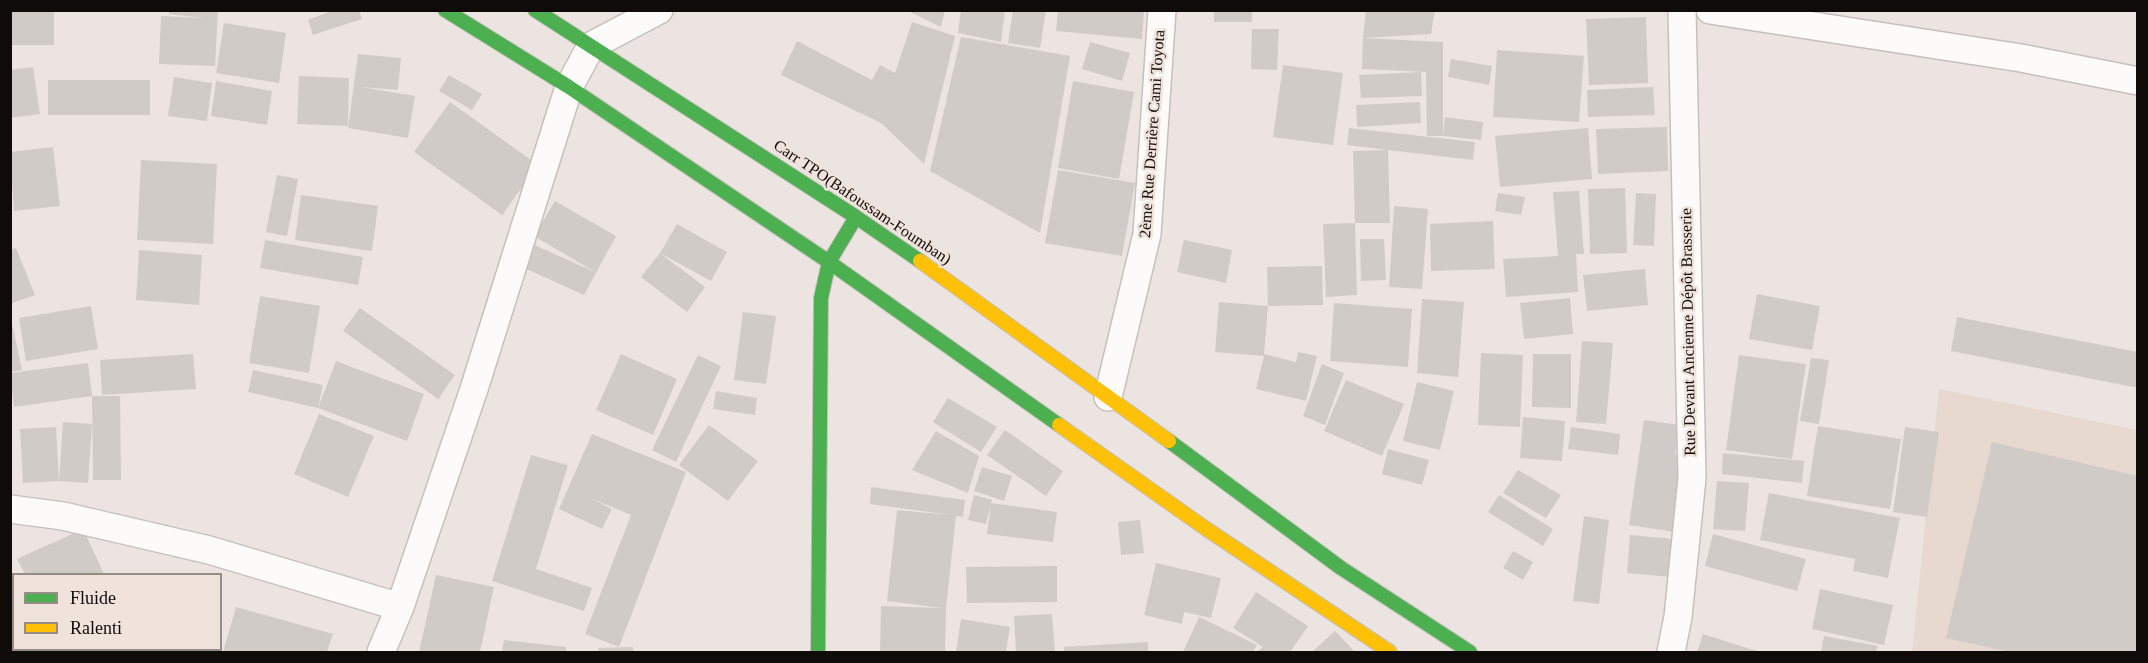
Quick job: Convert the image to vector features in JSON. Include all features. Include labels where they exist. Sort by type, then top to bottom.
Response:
[{"type":"main road","points":[[445,10],[569,87],[829,262],[1224,542],[1390,652]]},
{"type":"main road","name":"Carr TPO(Bafoussam-Foumban)","points":[[535,10],[856,217],[986,307],[1341,568],[1470,652]]},
{"type":"main road","points":[[818,652],[821,297],[829,262],[856,217]]},
{"type":"street","points":[[381,652],[400,607],[474,389],[569,87],[591,46],[659,10]]},
{"type":"street","name":"2ème Rue Derrière Cami Toyota","points":[[1108,397],[1147,234],[1162,10]]},
{"type":"street","name":"Rue Devant Ancienne Dépôt Brasserie","points":[[1671,652],[1678,617],[1692,478],[1682,10]]},
{"type":"street","points":[[1710,10],[2020,58],[2138,81]]},
{"type":"street","points":[[10,509],[63,516],[209,550],[400,607]]},
{"type":"shaded area","points":[[1939,389],[2137,430],[2137,652],[1912,652]]},
{"type":"building","points":[[10,10],[54,10],[54,45],[10,45]]},
{"type":"building","points":[[170,10],[218,10],[215,66],[159,64],[161,16],[204,18],[169,14]]},
{"type":"building","points":[[334,10],[359,10],[362,19],[313,35],[308,20]]},
{"type":"building","points":[[906,10],[945,10],[941,27]]},
{"type":"building","points":[[961,10],[1005,10],[1001,42],[958,33]]},
{"type":"building","points":[[1013,10],[1046,10],[1040,48],[1008,43]]},
{"type":"building","points":[[1058,10],[1144,10],[1142,39],[1056,31]]},
{"type":"building","points":[[1214,10],[1252,10],[1252,22],[1214,22]]},
{"type":"building","points":[[1366,10],[1435,10],[1431,34],[1363,38]]},
{"type":"building","points":[[1646,17],[1648,83],[1589,85],[1586,19]]},
{"type":"building","points":[[912,22],[955,36],[924,164],[881,123],[781,75],[797,41],[872,80],[880,65],[895,73]]},
{"type":"building","points":[[224,23],[286,33],[279,83],[216,73]]},
{"type":"building","points":[[1252,29],[1279,29],[1277,70],[1251,69]]},
{"type":"building","points":[[961,37],[1070,56],[1040,233],[930,171]]},
{"type":"building","points":[[1363,38],[1443,42],[1443,136],[1427,136],[1426,72],[1362,69]]},
{"type":"building","points":[[1090,42],[1130,53],[1122,81],[1082,69]]},
{"type":"building","points":[[1497,50],[1584,56],[1579,122],[1493,117]]},
{"type":"building","points":[[358,54],[401,58],[398,90],[361,87],[415,96],[408,138],[348,128]]},
{"type":"building","points":[[1451,59],[1492,66],[1489,85],[1448,77]]},
{"type":"building","points":[[1283,65],[1343,73],[1333,145],[1273,137]]},
{"type":"building","points":[[33,67],[40,114],[10,118],[10,70]]},
{"type":"building","points":[[1421,72],[1422,96],[1361,98],[1359,75]]},
{"type":"building","points":[[449,75],[482,94],[472,110],[439,91]]},
{"type":"building","points":[[299,76],[349,78],[348,126],[297,124]]},
{"type":"building","points":[[174,77],[212,83],[207,121],[168,116]]},
{"type":"building","points":[[48,80],[150,80],[150,115],[48,115]]},
{"type":"building","points":[[216,81],[272,91],[267,125],[211,116]]},
{"type":"building","points":[[1073,81],[1134,92],[1119,179],[1058,168]]},
{"type":"building","points":[[1653,87],[1655,115],[1588,117],[1587,90]]},
{"type":"building","points":[[450,102],[538,165],[502,215],[414,152]]},
{"type":"building","points":[[1420,102],[1421,123],[1357,127],[1356,105]]},
{"type":"building","points":[[1445,117],[1483,122],[1481,140],[1443,136]]},
{"type":"building","points":[[1667,127],[1668,171],[1598,174],[1596,129]]},
{"type":"building","points":[[1349,128],[1475,142],[1473,160],[1347,145]]},
{"type":"building","points":[[1588,128],[1592,179],[1500,187],[1495,136]]},
{"type":"building","points":[[53,147],[60,206],[14,211],[10,152]]},
{"type":"building","points":[[1388,150],[1390,223],[1355,223],[1353,151]]},
{"type":"building","points":[[141,160],[217,164],[213,244],[137,240]]},
{"type":"building","points":[[1058,170],[1135,183],[1122,256],[1045,243]]},
{"type":"building","points":[[277,175],[298,179],[287,236],[266,232]]},
{"type":"building","points":[[1625,188],[1627,253],[1590,254],[1588,189]]},
{"type":"building","points":[[1579,191],[1584,254],[1576,254],[1578,292],[1506,297],[1503,259],[1558,256],[1553,192]]},
{"type":"building","points":[[1498,193],[1525,197],[1521,215],[1495,211]]},
{"type":"building","points":[[1636,193],[1656,194],[1654,246],[1633,245]]},
{"type":"building","points":[[301,195],[378,206],[372,251],[295,240]]},
{"type":"building","points":[[555,201],[616,236],[584,295],[520,266],[530,243],[595,272],[534,236]]},
{"type":"building","points":[[1394,206],[1428,209],[1422,289],[1389,287]]},
{"type":"building","points":[[1493,221],[1495,269],[1431,271],[1430,224]]},
{"type":"building","points":[[1355,223],[1357,295],[1326,297],[1323,224]]},
{"type":"building","points":[[677,224],[727,252],[711,281],[660,253]]},
{"type":"building","points":[[1360,239],[1384,239],[1386,280],[1361,281]]},
{"type":"building","points":[[265,240],[363,257],[358,285],[260,268]]},
{"type":"building","points":[[1184,240],[1232,250],[1226,283],[1177,272]]},
{"type":"building","points":[[16,248],[35,295],[10,304],[10,250]]},
{"type":"building","points":[[139,250],[202,255],[199,305],[136,300]]},
{"type":"building","points":[[660,253],[705,287],[687,312],[641,277]]},
{"type":"building","points":[[1322,266],[1323,305],[1268,306],[1267,267]]},
{"type":"building","points":[[1645,269],[1648,305],[1587,311],[1583,275]]},
{"type":"building","points":[[1757,294],[1820,306],[1812,350],[1749,339]]},
{"type":"building","points":[[260,296],[320,306],[309,373],[249,363]]},
{"type":"building","points":[[1570,298],[1573,334],[1524,339],[1520,303]]},
{"type":"building","points":[[1422,299],[1464,302],[1458,377],[1417,373]]},
{"type":"building","points":[[1219,302],[1268,306],[1264,354],[1296,362],[1298,352],[1317,356],[1306,401],[1256,389],[1264,356],[1215,352]]},
{"type":"building","points":[[1334,303],[1412,309],[1408,367],[1330,361]]},
{"type":"building","points":[[91,306],[98,349],[26,361],[19,318]]},
{"type":"building","points":[[360,308],[455,375],[438,399],[343,331]]},
{"type":"building","points":[[743,312],[776,316],[766,384],[734,380]]},
{"type":"building","points":[[10,314],[22,370],[10,372]]},
{"type":"building","points":[[1957,317],[2138,352],[2138,388],[1951,351]]},
{"type":"building","points":[[1582,341],[1613,343],[1606,424],[1576,422]]},
{"type":"building","points":[[1481,353],[1523,355],[1520,427],[1478,425]]},
{"type":"building","points":[[193,354],[196,389],[102,395],[100,360]]},
{"type":"building","points":[[621,354],[677,379],[653,435],[596,410]]},
{"type":"building","points":[[1533,354],[1571,354],[1571,408],[1532,407]]},
{"type":"building","points":[[698,355],[721,366],[676,462],[652,450]]},
{"type":"building","points":[[1739,355],[1806,364],[1792,459],[1726,450]]},
{"type":"building","points":[[1811,358],[1829,360],[1819,424],[1800,421]]},
{"type":"building","points":[[336,361],[424,394],[407,441],[318,408]]},
{"type":"building","points":[[88,363],[92,396],[14,407],[10,373]]},
{"type":"building","points":[[1322,364],[1344,373],[1325,425],[1303,416]]},
{"type":"building","points":[[253,370],[323,385],[318,408],[248,392]]},
{"type":"building","points":[[1346,380],[1404,404],[1382,456],[1324,431]]},
{"type":"building","points":[[1417,382],[1454,391],[1440,450],[1403,441]]},
{"type":"building","points":[[716,391],[757,398],[755,415],[713,409]]},
{"type":"building","points":[[92,396],[120,396],[121,480],[93,480]]},
{"type":"building","points":[[948,398],[997,427],[981,452],[933,422]]},
{"type":"building","points":[[319,414],[374,436],[348,497],[294,474]]},
{"type":"building","points":[[1523,417],[1565,421],[1562,461],[1520,458]]},
{"type":"building","points":[[1644,420],[1680,425],[1675,455],[1685,456],[1674,532],[1629,525]]},
{"type":"building","points":[[63,422],[92,424],[88,483],[59,481]]},
{"type":"building","points":[[709,425],[758,461],[728,501],[679,465]]},
{"type":"building","points":[[1818,426],[1901,439],[1890,509],[1807,496]]},
{"type":"building","points":[[56,427],[59,481],[23,483],[20,429]]},
{"type":"building","points":[[1571,427],[1620,434],[1618,455],[1568,449]]},
{"type":"building","points":[[1905,427],[1939,432],[1927,517],[1893,512]]},
{"type":"building","points":[[1005,430],[1063,471],[1046,496],[987,455]]},
{"type":"building","points":[[936,431],[979,456],[968,493],[912,470]]},
{"type":"building","points":[[592,434],[686,472],[619,647],[585,634],[631,515],[590,498],[612,509],[602,529],[559,509]]},
{"type":"building","points":[[1992,442],[2138,476],[2138,652],[2010,652],[1946,638]]},
{"type":"building","points":[[1388,449],[1429,460],[1422,485],[1382,474]]},
{"type":"building","points":[[1723,453],[1804,461],[1802,483],[1722,474]]},
{"type":"building","points":[[531,455],[568,465],[536,569],[592,588],[584,611],[492,581]]},
{"type":"building","points":[[982,467],[1012,476],[1004,501],[974,491]]},
{"type":"building","points":[[1518,470],[1561,495],[1546,518],[1503,493]]},
{"type":"building","points":[[1717,481],[1749,483],[1745,531],[1713,529]]},
{"type":"building","points":[[871,487],[965,500],[963,517],[956,516],[946,608],[945,652],[880,652],[881,606],[942,608],[887,601],[897,510],[951,515],[870,504]]},
{"type":"building","points":[[1769,493],[1900,518],[1888,578],[1853,571],[1855,559],[1760,540]]},
{"type":"building","points":[[974,495],[992,500],[986,524],[968,520]]},
{"type":"building","points":[[1499,495],[1553,529],[1543,546],[1488,512]]},
{"type":"building","points":[[991,503],[1057,512],[1053,542],[987,534]]},
{"type":"building","points":[[1584,516],[1609,520],[1599,604],[1573,601]]},
{"type":"building","points":[[1140,520],[1144,553],[1121,555],[1118,522]]},
{"type":"building","points":[[83,529],[104,573],[24,573],[17,559]]},
{"type":"building","points":[[1713,534],[1806,559],[1797,591],[1705,566]]},
{"type":"building","points":[[1630,535],[1675,539],[1671,577],[1627,573]]},
{"type":"building","points":[[1513,551],[1533,562],[1523,580],[1503,568]]},
{"type":"building","points":[[1156,563],[1221,578],[1211,618],[1184,612],[1182,624],[1144,615]]},
{"type":"building","points":[[1057,566],[1057,602],[967,603],[966,567]]},
{"type":"building","points":[[436,575],[494,587],[480,652],[419,652]]},
{"type":"building","points":[[1820,589],[1893,605],[1884,645],[1812,629]]},
{"type":"building","points":[[1256,592],[1308,626],[1290,652],[1257,652],[1263,647],[1233,628]]},
{"type":"building","points":[[236,607],[333,634],[327,652],[223,652]]},
{"type":"building","points":[[1052,614],[1055,652],[1016,652],[1014,616]]},
{"type":"building","points":[[1199,617],[1257,645],[1253,652],[1183,652]]},
{"type":"building","points":[[961,619],[1010,627],[1006,652],[956,652]]},
{"type":"building","points":[[1335,631],[1355,652],[1312,652]]},
{"type":"building","points":[[1703,634],[1760,652],[1697,652]]},
{"type":"building","points":[[1824,636],[1878,646],[1876,652],[1821,652]]},
{"type":"building","points":[[504,640],[566,647],[566,652],[502,652]]},
{"type":"building","points":[[1148,642],[1148,652],[1064,652],[1064,647]]},
{"type":"building","points":[[633,647],[633,652],[599,652],[598,648]]},
{"type":"building","points":[[73,651],[117,651],[117,652]]},
{"type":"building","points":[[208,651],[211,652],[125,652]]},
{"type":"traffic: fast","points":[[445,10],[569,87],[829,262],[1059,425]]},
{"type":"traffic: fast","points":[[535,10],[856,217],[920,261]]},
{"type":"traffic: fast","points":[[818,652],[821,298],[829,262],[856,217]]},
{"type":"traffic: fast","points":[[1169,441],[1341,568],[1470,652]]},
{"type":"traffic: slow","points":[[920,261],[1169,441]]},
{"type":"traffic: slow","points":[[1059,425],[1205,528],[1390,652]]}]
